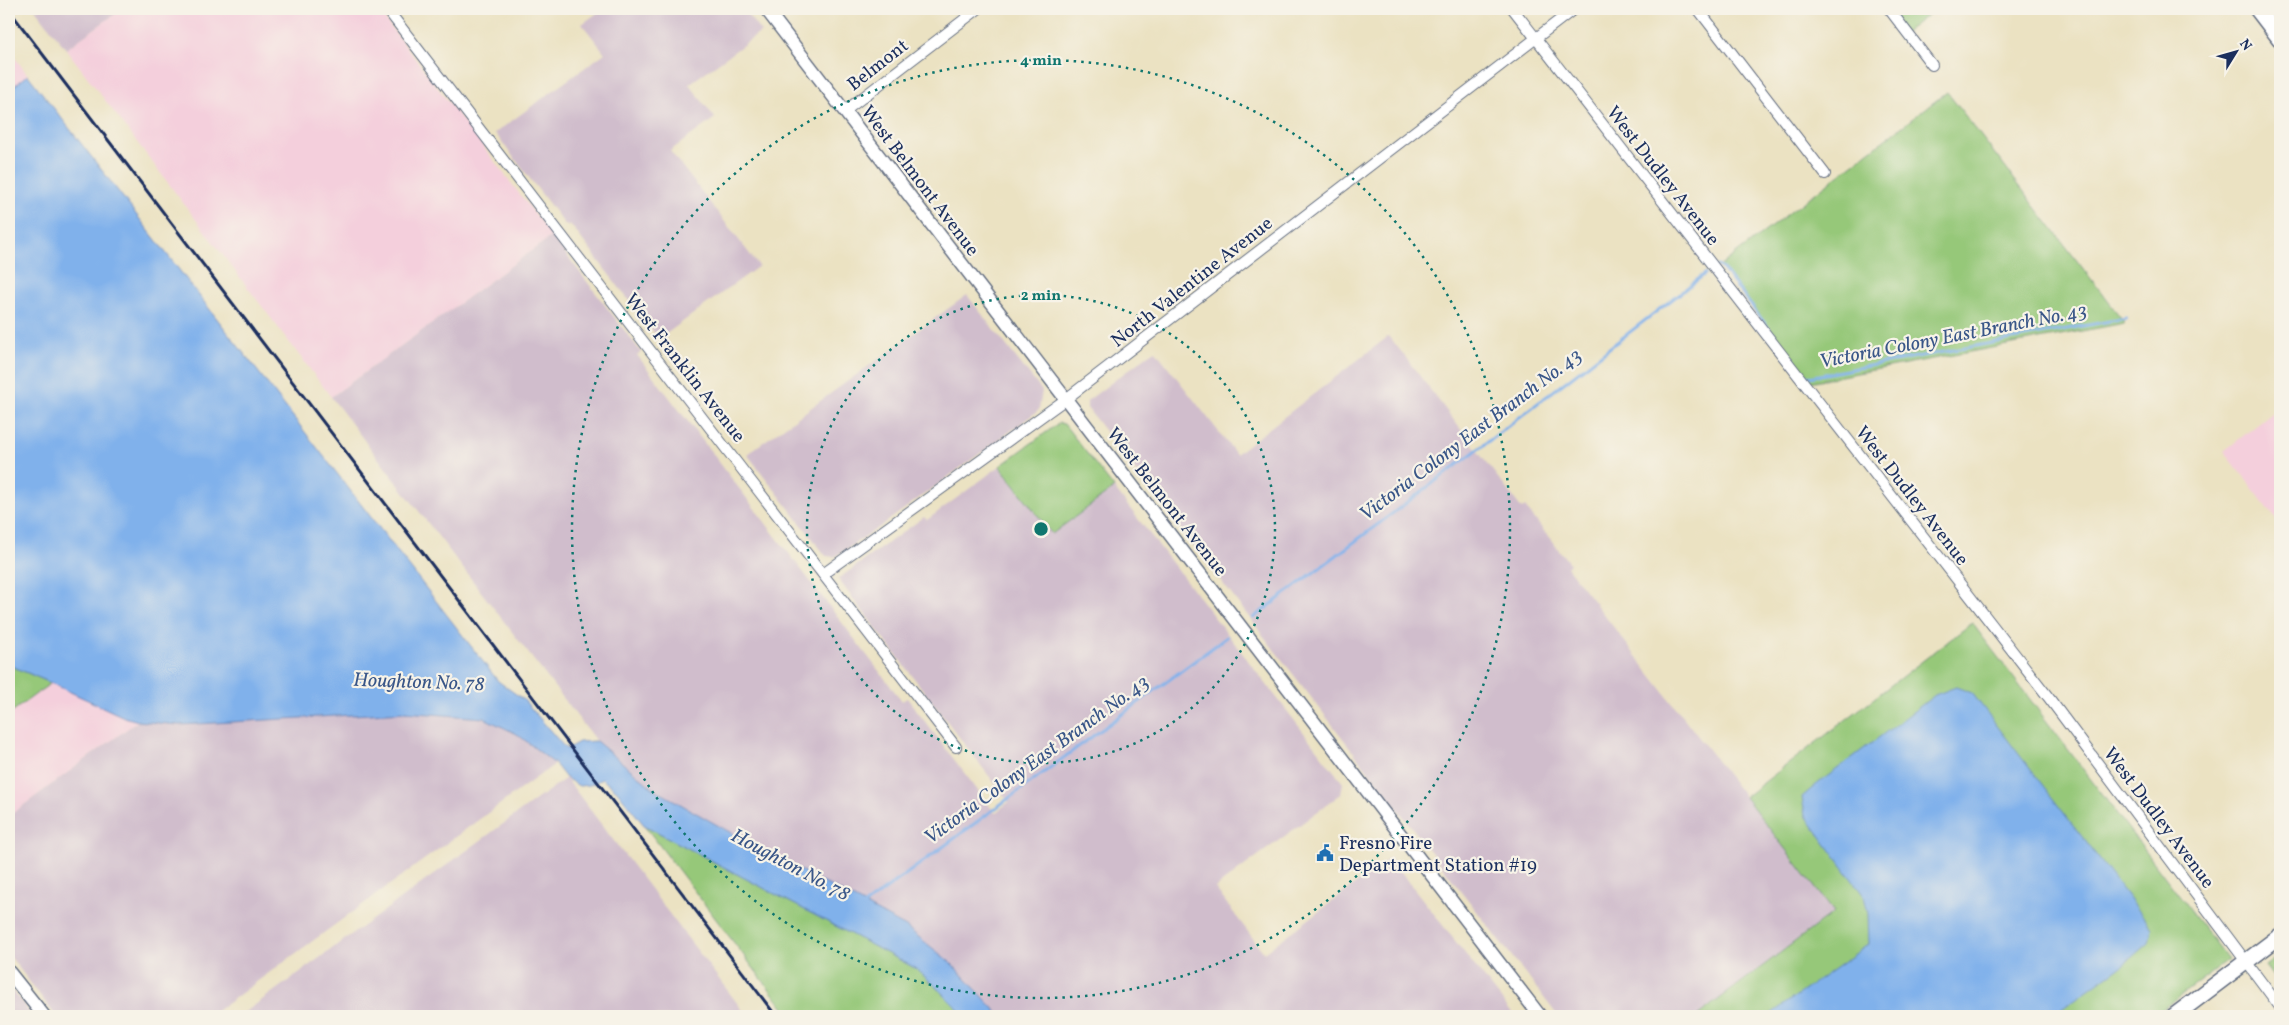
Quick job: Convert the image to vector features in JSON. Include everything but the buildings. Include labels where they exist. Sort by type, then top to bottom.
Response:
[{"type":"main road","points":[[2257,9],[2280,39]]},
{"type":"main road","points":[[2174,1016],[2280,936]]},
{"type":"street","name":"West Franklin Avenue","points":[[387,9],[956,747]]},
{"type":"street","name":"West Belmont Avenue","points":[[766,9],[1540,1016]]},
{"type":"street","name":"Belmont","points":[[845,111],[978,9]]},
{"type":"street","name":"West Dudley Avenue","points":[[1513,9],[2049,698],[2280,1007]]},
{"type":"street","name":"North Valentine Avenue","points":[[823,574],[1066,399],[1574,9]]},
{"type":"street","points":[[1698,9],[1825,174]]},
{"type":"street","points":[[1889,9],[1932,65]]},
{"type":"street","points":[[9,972],[44,1016]]},
{"type":"shaded area","points":[[35,9],[122,9],[66,49]]},
{"type":"shaded area","points":[[122,9],[377,9],[552,236],[331,397],[66,49]]},
{"type":"shaded area","points":[[603,9],[743,9],[761,32],[689,84],[715,118],[670,151],[759,266],[659,339],[570,224],[566,226],[495,133],[605,53],[582,24]]},
{"type":"shaded area","points":[[9,50],[28,75],[9,90]]},
{"type":"shaded area","points":[[552,236],[641,352],[637,355],[902,701],[907,698],[995,813],[1009,802],[838,579],[924,517],[927,520],[1000,466],[1052,533],[1114,488],[1343,783],[1341,794],[1215,888],[1264,953],[1390,858],[1514,1016],[1001,1016],[950,962],[906,927],[654,789],[596,741],[331,397]]},
{"type":"shaded area","points":[[967,295],[1042,391],[1039,410],[881,526],[834,557],[826,556],[747,454]]},
{"type":"shaded area","points":[[1389,336],[1522,509],[1525,507],[1570,564],[1567,567],[1834,912],[1697,1016],[1558,1016],[1087,408],[1087,401],[1155,350],[1236,454]]},
{"type":"shaded area","points":[[2280,407],[2280,524],[2224,451]]},
{"type":"shaded area","points":[[51,683],[124,717],[138,721],[9,816],[9,714]]},
{"type":"shaded area","points":[[404,712],[484,718],[517,734],[555,764],[210,1016],[56,1016],[9,955],[9,816],[138,721],[179,725]]},
{"type":"shaded area","points":[[566,778],[747,1016],[240,1016]]},
{"type":"shaded area","points":[[9,986],[32,1016],[9,1016]]},
{"type":"green space","points":[[1883,9],[1936,9],[1903,34]]},
{"type":"green space","points":[[1947,92],[2125,323],[1809,382],[1720,266]]},
{"type":"green space","points":[[1059,423],[1064,424],[1114,488],[1052,534],[1000,466]]},
{"type":"green space","points":[[1972,623],[2228,960],[2153,1016],[1697,1016],[1834,912],[1745,797]]},
{"type":"green space","points":[[9,665],[51,683],[9,714]]},
{"type":"green space","points":[[644,825],[915,968],[965,1016],[790,1016]]},
{"type":"green space","points":[[2280,955],[2280,986],[2265,966]]},
{"type":"water","name":"Houghton No. 78","points":[[28,75],[498,681],[524,700],[566,749],[579,742],[596,741],[654,789],[906,927],[950,962],[1001,1016],[965,1016],[915,968],[644,825],[617,791],[602,779],[590,785],[579,786],[566,778],[555,764],[517,734],[484,718],[404,712],[179,725],[138,721],[124,717],[9,665],[9,90]]},
{"type":"water","points":[[1956,687],[1972,693],[2152,928],[2149,943],[2132,958],[2052,1016],[1768,1016],[1869,944],[1868,914],[1864,896],[1805,815],[1802,797],[1935,695]]},
{"type":"waterway","name":"Victoria Colony East Branch No. 43","points":[[1718,266],[1723,269],[1803,373],[1809,377],[2126,318]]},
{"type":"waterway","name":"Victoria Colony East Branch No. 43","points":[[1253,618],[1477,450],[1705,274]]},
{"type":"waterway","name":"Victoria Colony East Branch No. 43","points":[[863,906],[1227,637]]},
{"type":"railway","points":[[9,10],[776,1016]]},
{"type":"place","name":"Fresno Fire Department Station #19","points":[[1325,853]]}]
